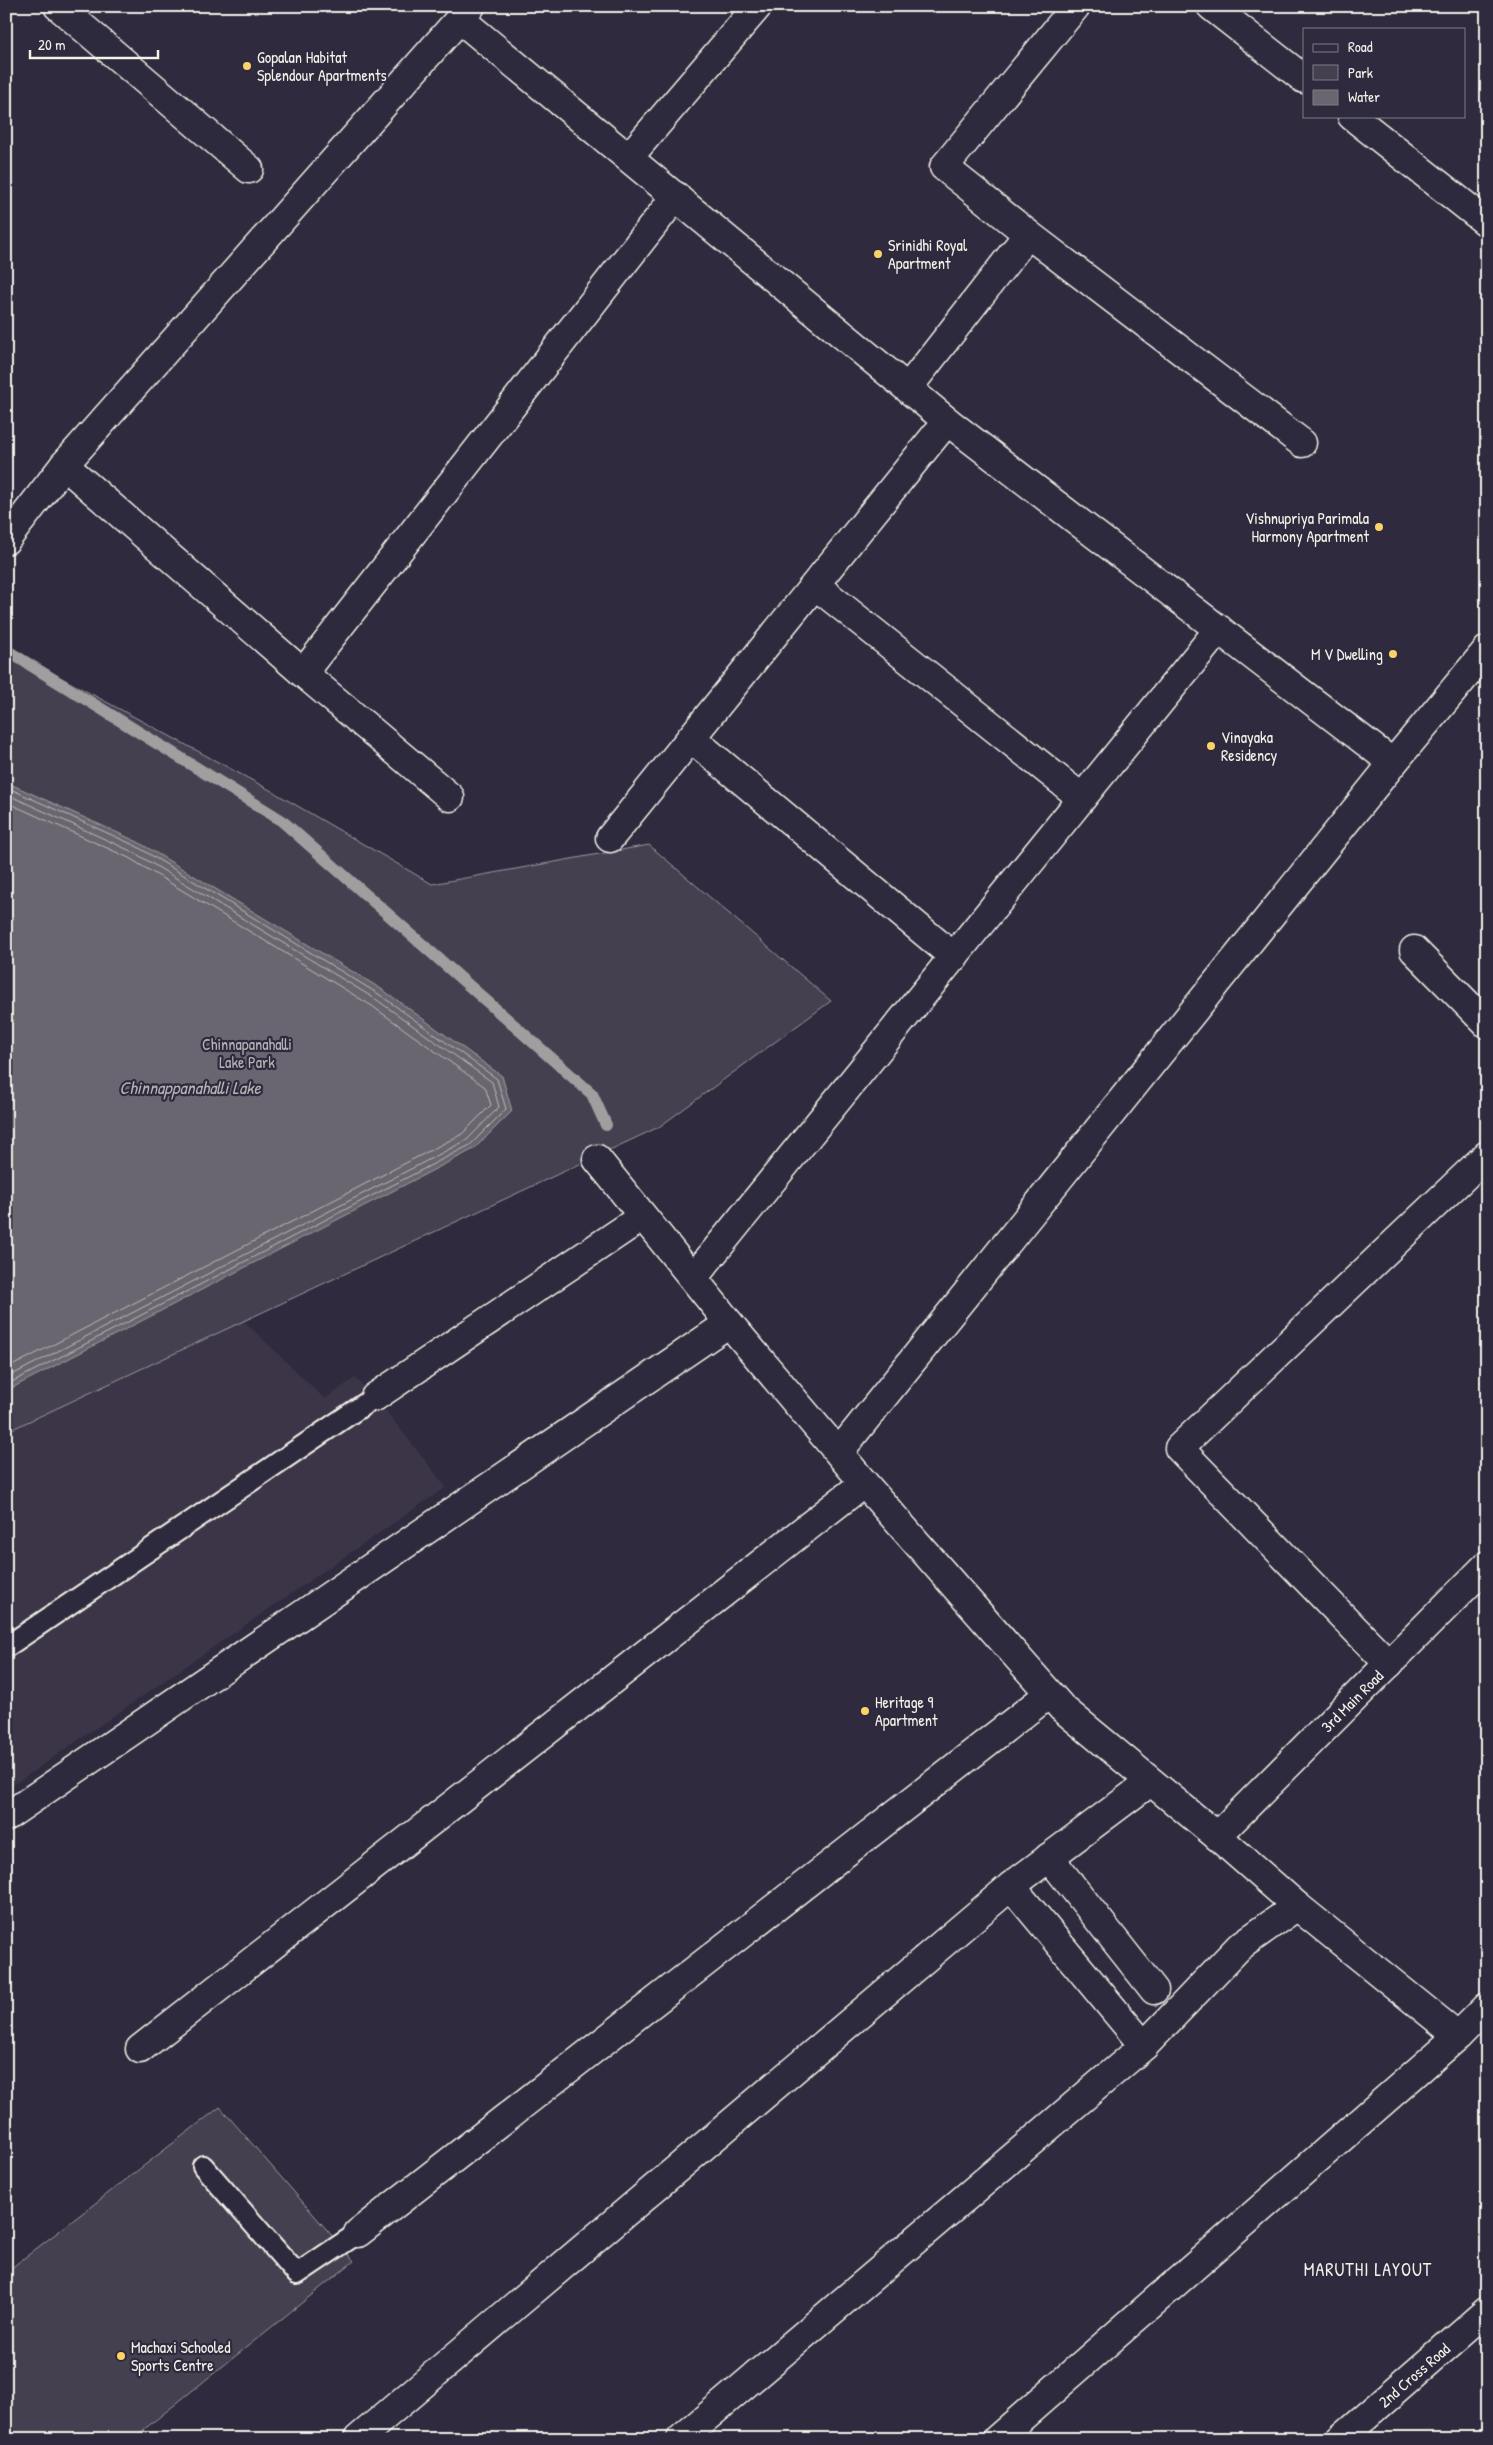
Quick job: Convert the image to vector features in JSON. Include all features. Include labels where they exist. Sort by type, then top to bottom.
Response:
[{"type":"street","points":[[58,6],[249,169]]},
{"type":"street","points":[[629,157],[758,6]]},
{"type":"street","points":[[1076,6],[944,167],[1028,234],[1302,443]]},
{"type":"street","points":[[1211,6],[1303,78]]},
{"type":"street","points":[[6,540],[64,465],[466,12],[629,157],[947,421],[1393,763]]},
{"type":"street","points":[[1355,118],[1485,220]]},
{"type":"street","points":[[302,673],[676,196]]},
{"type":"street","points":[[908,388],[1028,234]]},
{"type":"street","points":[[610,838],[947,421]]},
{"type":"street","points":[[64,465],[302,673],[450,797]]},
{"type":"street","points":[[815,585],[1082,798]]},
{"type":"street","points":[[694,1277],[1220,629]]},
{"type":"street","points":[[838,1452],[1393,763],[1487,650]]},
{"type":"street","points":[[691,738],[954,957]]},
{"type":"street","points":[[1414,950],[1487,1024]]},
{"type":"street","points":[[1389,1664],[1179,1448],[1487,1155]]},
{"type":"street","points":[[597,1159],[642,1217],[694,1277],[729,1323],[864,1483],[1062,1708],[1217,1836],[1297,1906],[1458,2036]]},
{"type":"street","points":[[375,1397],[642,1217]]},
{"type":"street","points":[[6,1817],[729,1323]]},
{"type":"street","points":[[140,2049],[864,1483]]},
{"type":"street","name":"3rd Main Road","points":[[1217,1836],[1487,1565]]},
{"type":"street","points":[[358,2234],[1049,1694]]},
{"type":"street","points":[[358,2439],[1011,1886],[1150,1782]]},
{"type":"street","points":[[1049,1857],[1154,1990]]},
{"type":"street","points":[[1011,1886],[1144,2046]]},
{"type":"street","points":[[681,2439],[1144,2046],[1239,1946],[1297,1906]]},
{"type":"street","points":[[997,2439],[1458,2036],[1486,2008]]},
{"type":"street","name":"2nd Cross Road","points":[[1340,2439],[1487,2311]]},
{"type":"lane","points":[[6,1647],[375,1397]]},
{"type":"lane","points":[[203,2166],[296,2274],[358,2234]]},
{"type":"shaded area","points":[[243,1320],[325,1399],[355,1378],[375,1397],[446,1487],[6,1790],[6,1432]]},
{"type":"green space","name":"Chinnapanahalli Lake Park","points":[[6,648],[270,790],[432,884],[649,845],[831,1001],[659,1127],[6,1432]]},
{"type":"green space","name":"Machaxi Schooled Sports Centre","points":[[220,2107],[354,2261],[132,2439],[6,2439],[6,2272]]},
{"type":"water","name":"Chinnappanahalli Lake","points":[[6,782],[138,842],[383,990],[502,1076],[512,1111],[474,1149],[6,1391]]},
{"type":"waterway","points":[[6,650],[281,820],[592,1094],[606,1125]]},
{"type":"place","name":"Gopalan Habitat Splendour Apartments","points":[[247,66]]},
{"type":"place","name":"Srinidhi Royal Apartment","points":[[878,254]]},
{"type":"place","name":"Vishnupriya Parimala Harmony Apartment","points":[[1379,527]]},
{"type":"place","name":"M V Dwelling","points":[[1393,654]]},
{"type":"place","name":"Vinayaka Residency","points":[[1211,746]]},
{"type":"place","name":"Heritage 9 Apartment","points":[[865,1711]]},
{"type":"place","name":"Machaxi Schooled Sports Centre","points":[[121,2356]]},
{"type":"district","name":"MARUTHI LAYOUT","points":[[1368,2270]]}]
